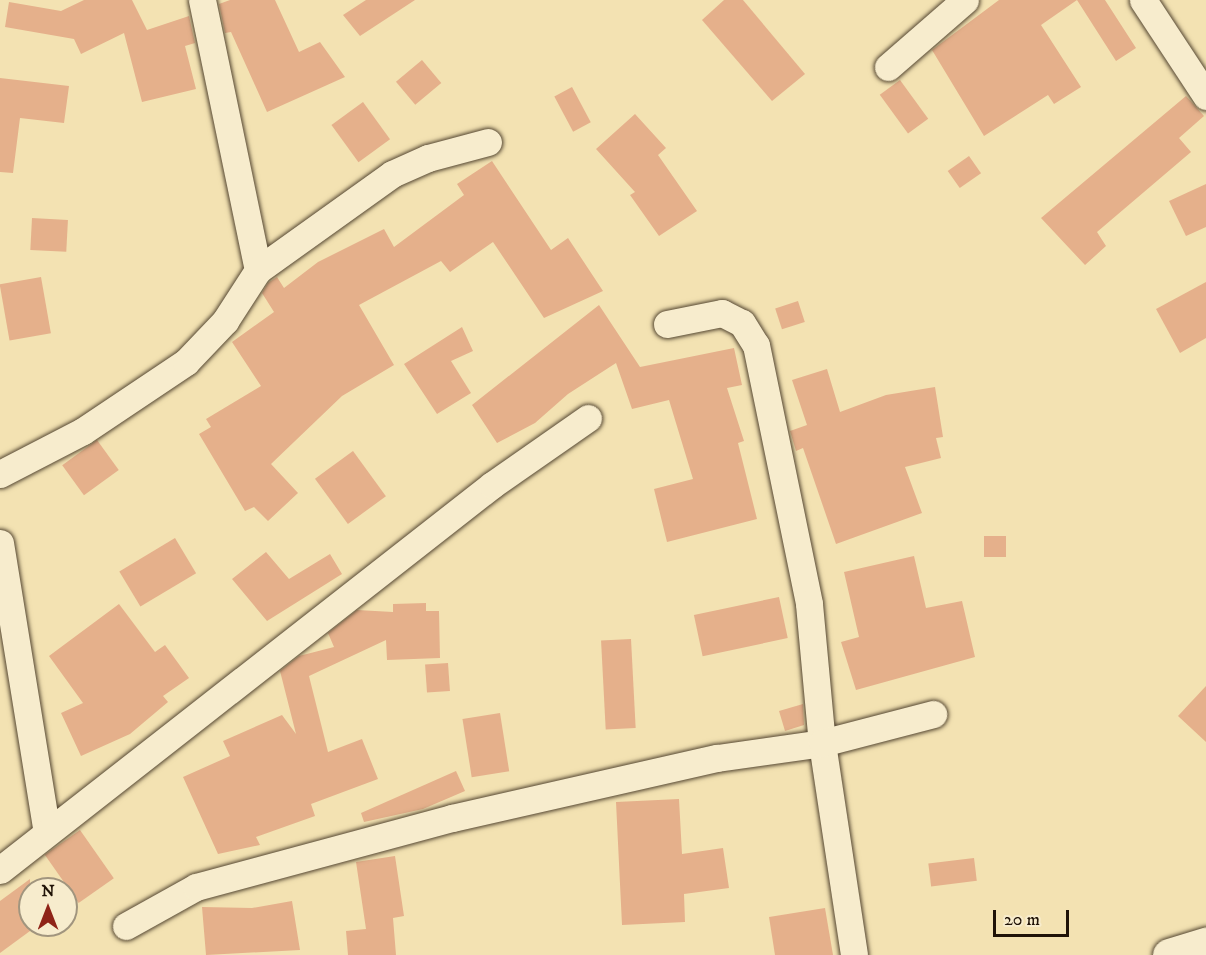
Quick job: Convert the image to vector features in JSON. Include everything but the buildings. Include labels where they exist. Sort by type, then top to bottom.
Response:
[{"type":"street","points":[[202,0],[258,270]]},
{"type":"street","points":[[888,67],[965,0]]},
{"type":"street","points":[[1143,0],[1206,96]]},
{"type":"street","points":[[0,474],[83,432],[186,362],[225,321],[258,270],[407,165],[488,142]]},
{"type":"street","points":[[667,324],[722,313],[742,323],[756,345],[809,604],[822,744],[854,955]]},
{"type":"street","points":[[0,870],[492,484],[588,418]]},
{"type":"street","points":[[0,543],[47,832]]},
{"type":"street","points":[[126,926],[196,886],[452,818],[652,771],[822,744],[933,714]]},
{"type":"street","points":[[1169,955],[1206,944]]}]
